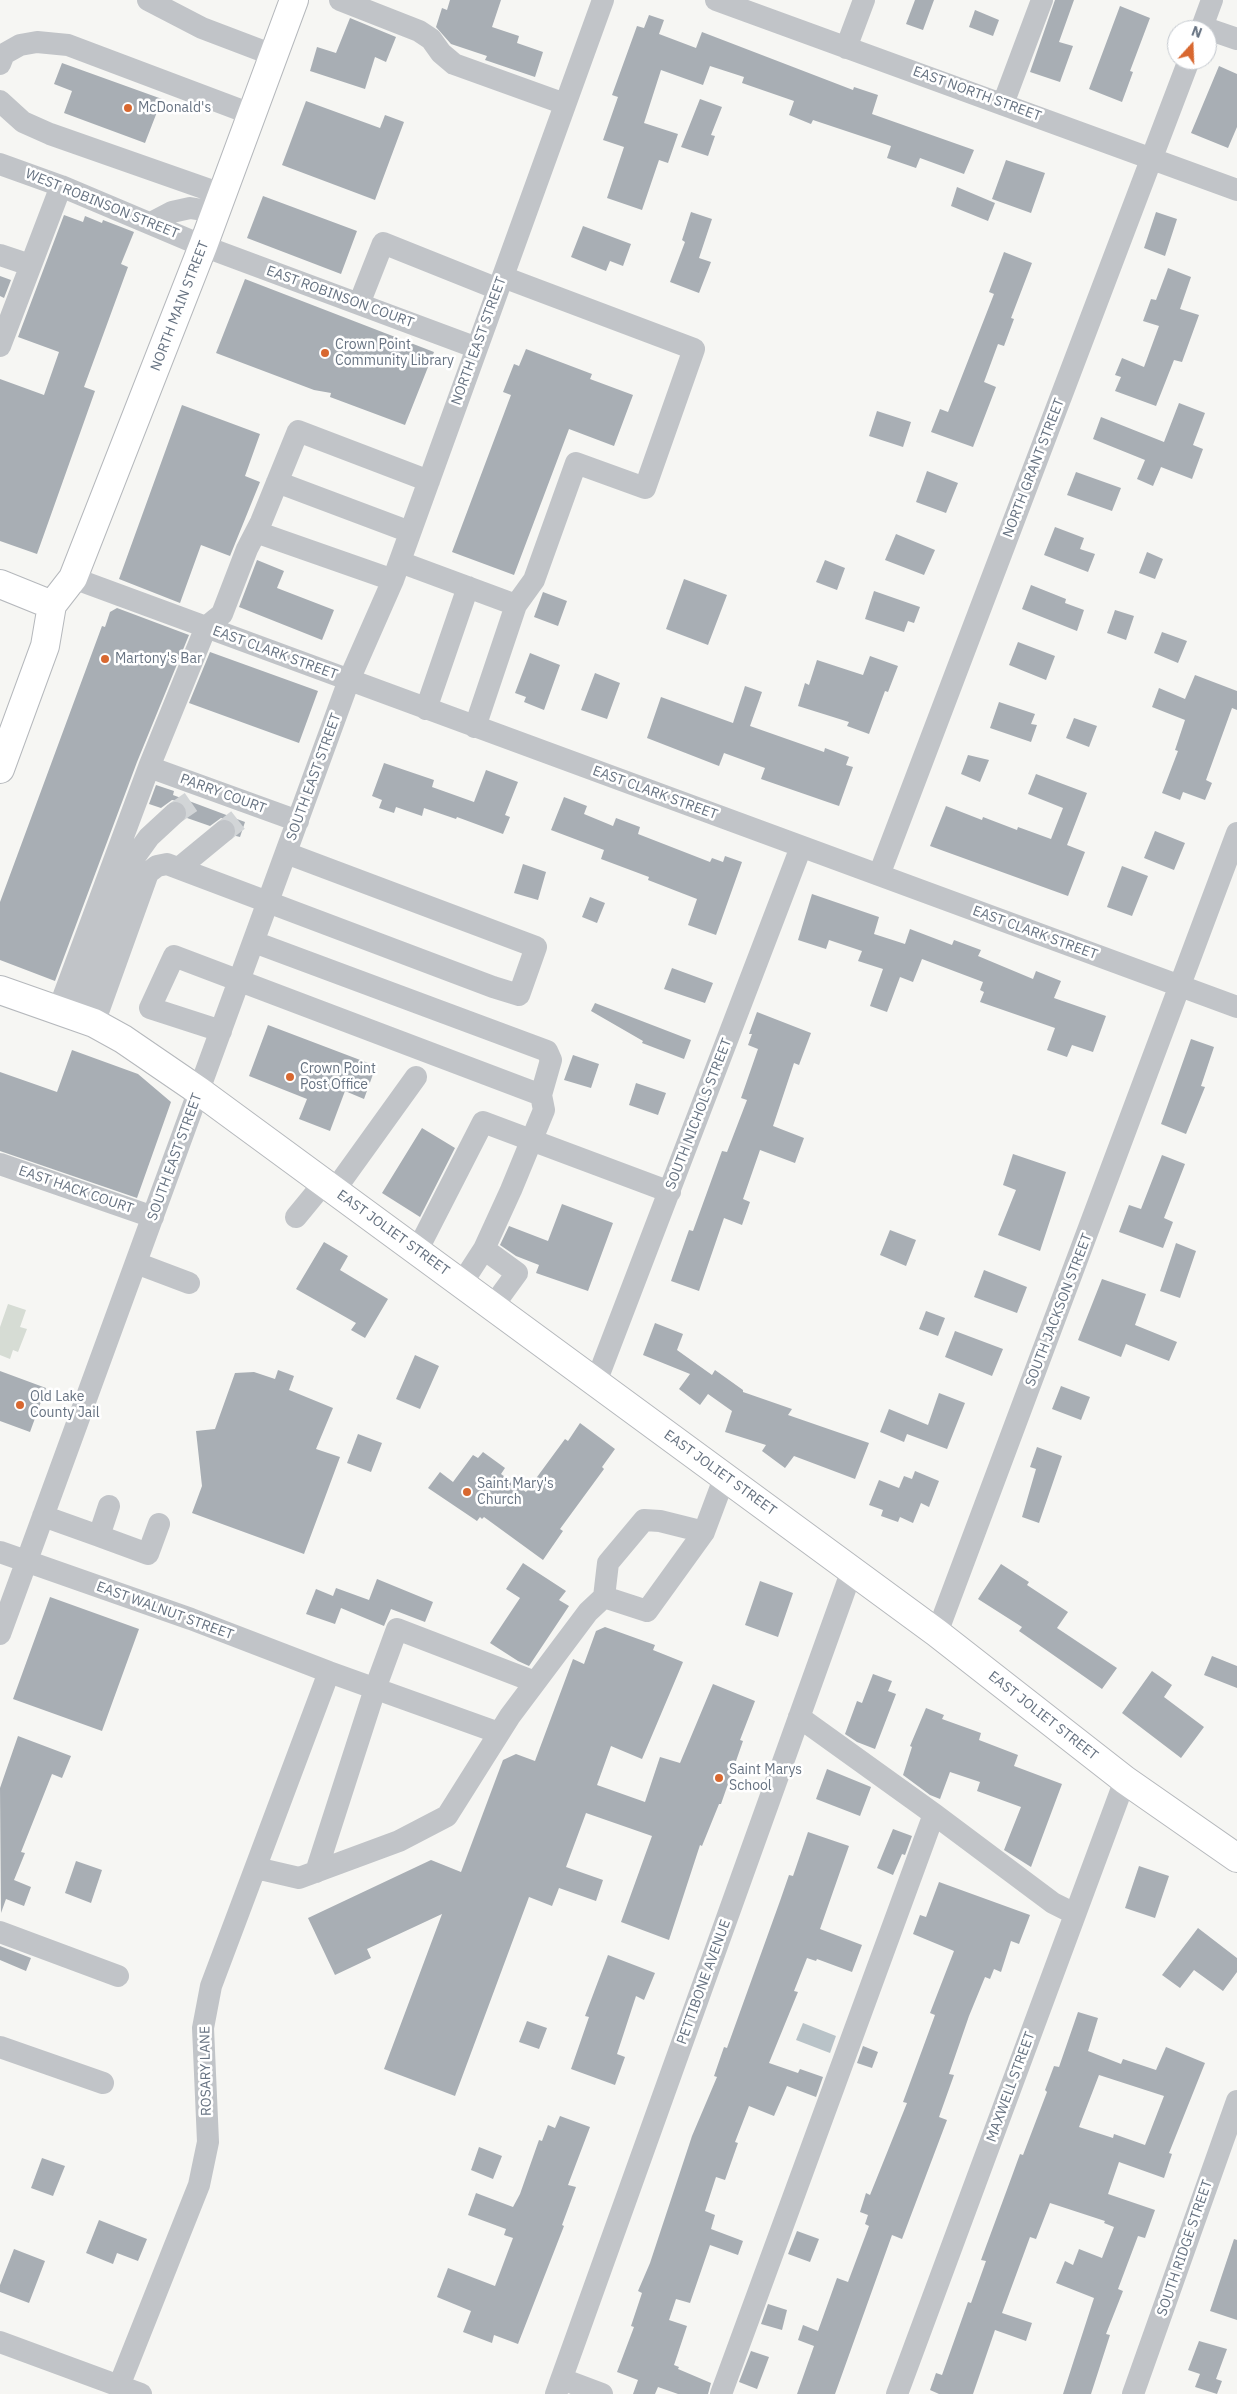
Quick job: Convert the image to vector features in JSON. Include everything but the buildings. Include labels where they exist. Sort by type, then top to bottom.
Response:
[{"type":"main road","name":"NORTH MAIN STREET","points":[[52,605],[73,578],[203,246],[293,0]]},
{"type":"main road","points":[[0,584],[52,605],[45,646],[0,770]]},
{"type":"main road","name":"EAST JOLIET STREET","points":[[0,990],[76,1017],[123,1039],[199,1091],[937,1633],[1124,1780],[1237,1858]]},
{"type":"street","points":[[148,0],[202,28],[273,55]]},
{"type":"street","points":[[340,0],[420,31],[454,64],[565,104]]},
{"type":"street","name":"NORTH EAST STREET","points":[[349,680],[396,571],[603,0]]},
{"type":"street","name":"EAST NORTH STREET","points":[[716,0],[1152,157],[1237,190]]},
{"type":"street","points":[[846,48],[864,0]]},
{"type":"street","points":[[1003,104],[1042,0]]},
{"type":"street","points":[[1205,20],[1212,0]]},
{"type":"street","points":[[1217,33],[1237,39]]},
{"type":"street","points":[[0,64],[4,54],[20,45],[37,42],[68,45],[251,114]]},
{"type":"street","name":"NORTH GRANT STREET","points":[[879,875],[1186,70]]},
{"type":"street","points":[[0,101],[23,122],[218,203]]},
{"type":"street","name":"WEST ROBINSON STREET","points":[[0,164],[61,186],[203,246]]},
{"type":"street","points":[[0,346],[61,186]]},
{"type":"street","points":[[151,223],[172,212],[218,203]]},
{"type":"street","points":[[359,304],[384,242],[694,349],[645,488],[576,463],[534,580],[516,605],[475,726]]},
{"type":"street","name":"EAST ROBINSON COURT","points":[[203,246],[477,348]]},
{"type":"street","points":[[0,255],[30,265]]},
{"type":"street","points":[[76,1017],[149,767],[206,628],[222,614],[247,549],[256,532],[298,431],[429,481]]},
{"type":"street","points":[[277,482],[410,532]]},
{"type":"street","points":[[256,532],[396,571],[468,587],[516,605]]},
{"type":"street","name":"EAST CLARK STREET","points":[[73,578],[1237,1007]]},
{"type":"street","points":[[426,709],[468,587]]},
{"type":"street","name":"SOUTH EAST STREET","points":[[0,1634],[349,680]]},
{"type":"street","name":"PARRY COURT","points":[[149,767],[209,789],[239,819],[298,821]]},
{"type":"street","points":[[76,1017],[131,862],[149,837],[209,789]]},
{"type":"street","points":[[179,868],[239,819]]},
{"type":"street","name":"SOUTH JACKSON STREET","points":[[937,1633],[1237,833]]},
{"type":"street","name":"SOUTH NICHOLS STREET","points":[[596,1382],[801,847]]},
{"type":"street","points":[[76,1017],[148,874],[157,866],[167,864],[493,987],[519,995],[536,947],[286,854]]},
{"type":"street","points":[[254,942],[547,1051],[551,1060],[541,1095],[544,1110],[484,1249],[462,1283]]},
{"type":"street","points":[[221,1032],[150,1008],[174,956],[541,1095]]},
{"type":"street","points":[[296,1217],[329,1187],[416,1077]]},
{"type":"street","points":[[417,1251],[483,1122],[531,1142],[670,1192]]},
{"type":"street","name":"EAST HACK COURT","points":[[0,1164],[153,1217]]},
{"type":"street","points":[[484,1249],[517,1273],[493,1306]]},
{"type":"street","points":[[136,1264],[189,1283]]},
{"type":"street","points":[[604,1597],[647,1611],[704,1532],[725,1476]]},
{"type":"street","points":[[99,1536],[109,1506]]},
{"type":"street","points":[[43,1516],[148,1554],[159,1524]]},
{"type":"street","points":[[256,1868],[299,1878],[399,1842],[447,1816],[499,1733],[535,1682],[588,1612],[604,1597],[608,1563],[644,1520],[660,1521],[704,1532]]},
{"type":"street","name":"EAST WALNUT STREET","points":[[0,1552],[191,1619],[328,1672],[499,1733]]},
{"type":"street","name":"PETTIBONE AVENUE","points":[[559,2386],[852,1570]]},
{"type":"street","points":[[316,1872],[375,1689],[397,1629],[535,1682]]},
{"type":"street","name":"ROSARY LANE","points":[[119,2386],[199,2185],[208,2142],[203,2028],[211,1986],[328,1672]]},
{"type":"street","points":[[799,1717],[1053,1903],[1075,1914]]},
{"type":"street","name":"MAXWELL STREET","points":[[897,2394],[1124,1780]]},
{"type":"street","points":[[721,2394],[934,1814]]},
{"type":"street","points":[[0,1932],[118,1976]]},
{"type":"street","points":[[0,2047],[104,2083]]},
{"type":"street","name":"SOUTH RIDGE STREET","points":[[1134,2394],[1237,2101]]},
{"type":"street","points":[[0,2342],[142,2394]]},
{"type":"street","points":[[559,2386],[602,2394]]},
{"type":"shaded area","points":[[8,1304],[26,1310],[20,1327],[27,1329],[18,1352],[13,1350],[10,1359],[0,1355],[0,1327]]},
{"type":"shaded area","points":[[803,2023],[836,2036],[830,2053],[796,2040]]},
{"type":"tunnel","points":[[175,813],[191,802]]},
{"type":"tunnel","points":[[224,831],[238,820]]},
{"type":"place","name":"McDonald's","points":[[128,108]]},
{"type":"place","name":"Crown Point Community Library","points":[[325,353]]},
{"type":"place","name":"Martony's Bar","points":[[105,659]]},
{"type":"place","name":"Crown Point Post Office","points":[[290,1077]]},
{"type":"place","name":"Old Lake County Jail","points":[[20,1405]]},
{"type":"place","name":"Saint Mary's Church","points":[[467,1492]]},
{"type":"place","name":"Saint Marys School","points":[[719,1778]]}]
